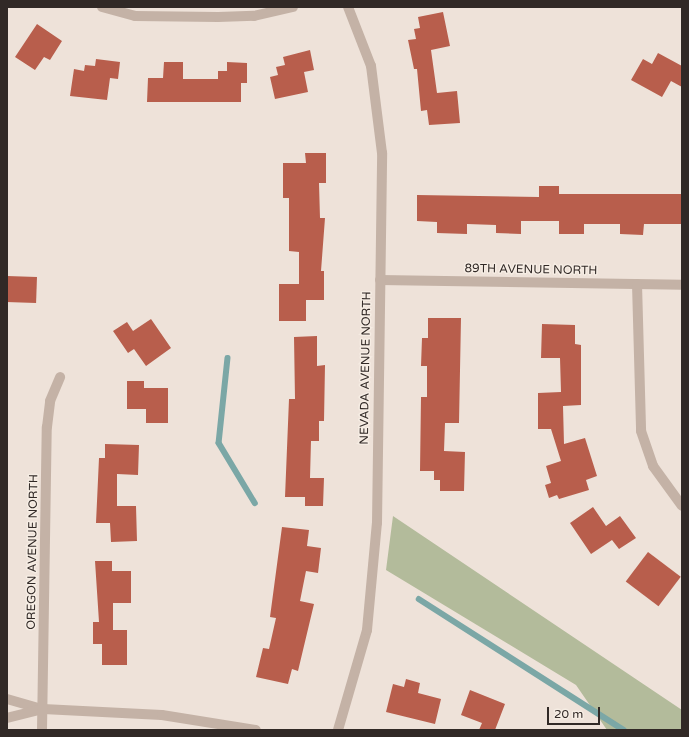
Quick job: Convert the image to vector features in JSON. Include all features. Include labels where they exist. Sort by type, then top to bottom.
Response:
[{"type":"street","points":[[102,7],[135,16],[218,17],[254,16],[293,7]]},
{"type":"street","name":"NEVADA AVENUE NORTH","points":[[338,730],[368,630],[374,574],[382,153],[378,109],[371,66],[348,7]]},
{"type":"street","name":"89TH AVENUE NORTH","points":[[380,280],[682,285]]},
{"type":"street","points":[[637,284],[640,431],[653,466],[682,506]]},
{"type":"street","name":"OREGON AVENUE NORTH","points":[[42,730],[47,427],[50,401],[60,377]]},
{"type":"street","points":[[7,699],[43,709],[162,715],[256,730]]},
{"type":"street","points":[[7,718],[43,709]]},
{"type":"green space","points":[[393,516],[682,710],[682,730],[607,730],[576,685],[386,570]]},
{"type":"building","points":[[443,12],[450,46],[431,50],[437,93],[457,91],[460,123],[429,125],[427,110],[421,111],[417,69],[414,69],[408,40],[416,39],[414,29],[420,28],[418,17]]},
{"type":"building","points":[[37,24],[62,41],[50,60],[44,57],[35,70],[15,57]]},
{"type":"building","points":[[310,50],[314,70],[304,72],[308,92],[275,99],[270,77],[278,75],[276,67],[285,65],[283,57]]},
{"type":"building","points":[[658,53],[682,66],[682,87],[671,81],[662,97],[631,80],[643,59],[652,64]]},
{"type":"building","points":[[96,59],[120,62],[118,79],[110,78],[107,100],[70,96],[74,69],[84,71],[85,65],[95,66]]},
{"type":"building","points":[[164,62],[183,62],[183,79],[218,79],[218,71],[227,71],[227,62],[247,63],[247,83],[241,83],[241,102],[147,102],[148,78],[163,78]]},
{"type":"building","points":[[305,153],[326,153],[326,183],[319,183],[320,218],[325,218],[321,271],[324,271],[324,300],[306,300],[306,321],[279,321],[279,284],[299,284],[299,252],[289,251],[289,198],[283,198],[283,163],[306,163]]},
{"type":"building","points":[[539,186],[559,186],[559,194],[682,194],[682,224],[644,224],[643,235],[620,234],[620,224],[584,224],[584,234],[559,234],[559,221],[521,221],[521,234],[496,233],[496,225],[467,224],[467,234],[437,233],[437,222],[417,221],[417,195],[539,197]]},
{"type":"building","points":[[7,276],[37,277],[36,303],[7,302]]},
{"type":"building","points":[[428,318],[461,318],[459,423],[445,423],[444,451],[465,452],[464,491],[440,491],[440,480],[434,480],[434,471],[420,471],[421,397],[427,397],[427,366],[421,366],[422,338],[428,338]]},
{"type":"building","points":[[151,319],[171,348],[146,366],[134,349],[128,353],[113,331],[127,322],[133,331]]},
{"type":"building","points":[[542,324],[575,325],[575,344],[581,345],[581,405],[563,406],[564,444],[585,438],[597,476],[586,480],[589,490],[559,499],[557,495],[549,498],[545,485],[551,483],[546,466],[561,461],[551,429],[538,429],[538,393],[561,392],[560,358],[541,358]]},
{"type":"building","points":[[317,336],[317,366],[325,365],[324,421],[319,421],[319,441],[311,441],[310,478],[324,478],[323,506],[305,506],[305,497],[285,497],[289,399],[295,399],[294,337]]},
{"type":"building","points":[[127,381],[144,381],[144,388],[168,388],[168,423],[146,423],[146,409],[127,409]]},
{"type":"building","points":[[105,444],[139,445],[138,475],[117,474],[117,506],[136,506],[137,541],[111,542],[110,523],[96,523],[99,458],[105,458]]},
{"type":"building","points":[[593,507],[606,526],[620,516],[636,538],[619,549],[612,540],[591,554],[570,523]]},
{"type":"building","points":[[282,527],[309,530],[307,546],[321,548],[318,573],[306,571],[300,601],[314,604],[298,671],[292,669],[288,684],[256,677],[263,648],[269,649],[276,618],[270,617]]},
{"type":"building","points":[[648,552],[681,577],[658,606],[626,582]]},
{"type":"building","points":[[95,561],[112,561],[112,571],[131,571],[131,603],[113,603],[113,630],[127,630],[127,665],[102,665],[102,644],[93,644],[93,622],[99,622]]},
{"type":"building","points":[[406,679],[420,683],[418,693],[441,699],[435,724],[386,712],[393,684],[404,687]]},
{"type":"building","points":[[470,690],[505,704],[495,730],[479,730],[482,723],[461,715]]},
{"type":"waterway","points":[[228,358],[219,443],[255,503]]},
{"type":"waterway","points":[[419,599],[624,730]]}]
